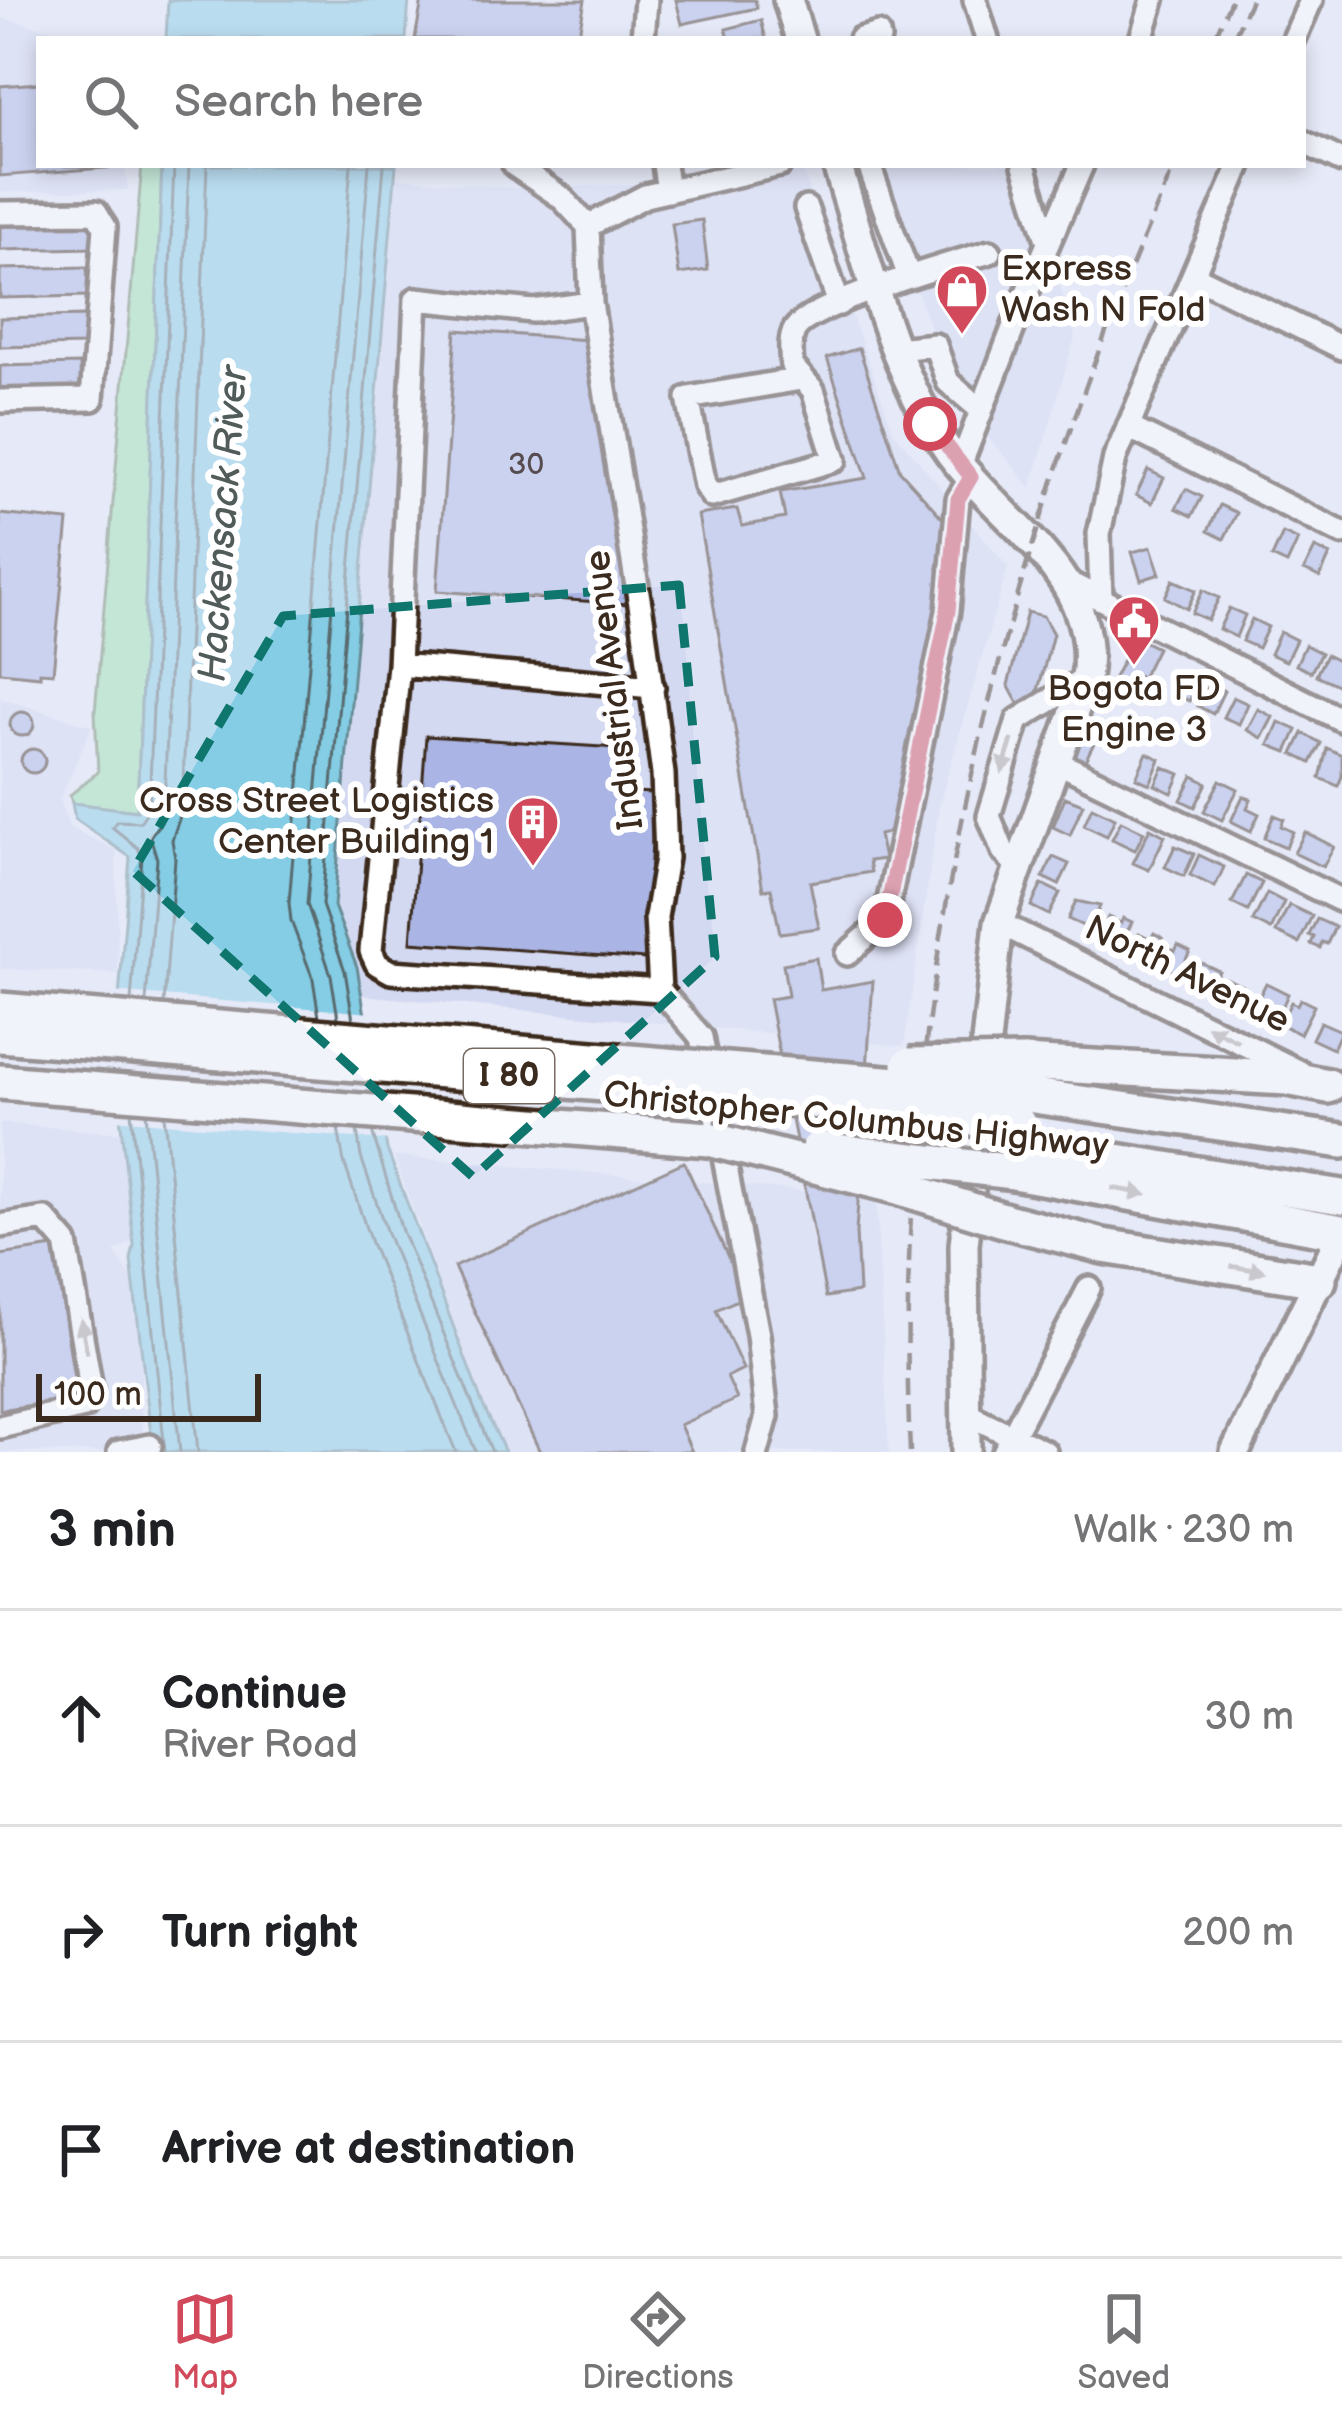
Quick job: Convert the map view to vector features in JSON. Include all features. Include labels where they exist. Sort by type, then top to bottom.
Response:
[{"type":"highway","name":"Christopher Columbus Highway","points":[[0,1010],[721,1068],[1342,1175]]},
{"type":"highway","name":"Christopher Columbus Highway","points":[[0,1035],[1018,1120],[1342,1141]]},
{"type":"highway","name":"Christopher Columbus Highway","points":[[0,1057],[789,1120],[1018,1120],[1342,1197]]},
{"type":"highway","points":[[1018,1120],[1287,1078],[1335,1089]]},
{"type":"highway","name":"Christopher Columbus Highway","points":[[0,1082],[709,1139],[1018,1120],[1335,1258]]},
{"type":"highway","points":[[709,1139],[880,1182],[1083,1243],[1335,1258]]},
{"type":"main road","points":[[788,0],[799,36]]},
{"type":"main road","points":[[841,168],[913,391],[966,471],[1067,582],[1086,631],[1086,678],[999,923],[964,1245],[967,1452]]},
{"type":"main road","points":[[1235,1452],[1335,1258]]},
{"type":"street","points":[[643,36],[646,0]]},
{"type":"street","points":[[975,0],[986,36]]},
{"type":"street","points":[[1142,36],[1153,0]]},
{"type":"street","points":[[1295,36],[1311,0]]},
{"type":"street","points":[[1306,143],[1342,161]]},
{"type":"street","points":[[518,168],[561,197],[588,226],[620,206],[767,168]]},
{"type":"street","points":[[664,168],[668,191]]},
{"type":"street","points":[[870,168],[909,277]]},
{"type":"street","points":[[1025,168],[1048,243]]},
{"type":"street","points":[[847,954],[885,920],[948,611],[958,499],[981,410],[1081,168]]},
{"type":"street","points":[[1101,599],[1098,566],[1103,501],[1128,427],[1239,168]]},
{"type":"street","points":[[806,208],[839,304]]},
{"type":"street","points":[[0,213],[96,212],[105,227],[92,399],[0,401]]},
{"type":"street","name":"Industrial Avenue","points":[[588,226],[591,303],[653,687],[667,823],[656,917],[660,990]]},
{"type":"street","points":[[801,379],[688,398],[705,486],[712,496],[835,460],[813,390],[792,366],[797,326],[839,304],[990,251]]},
{"type":"street","points":[[1193,275],[1342,348]]},
{"type":"street","points":[[591,303],[533,311],[416,299],[399,665],[371,951],[377,964],[391,972],[660,990],[700,1037],[758,1335],[767,1416],[757,1452]]},
{"type":"street","points":[[896,349],[935,345],[948,382],[981,410]]},
{"type":"street","points":[[1128,427],[1342,533]]},
{"type":"street","points":[[1067,582],[1342,721]]},
{"type":"street","points":[[399,665],[653,687]]},
{"type":"street","points":[[1018,867],[1003,851],[989,816],[1018,720],[1086,678]]},
{"type":"street","points":[[1055,761],[1342,901]]},
{"type":"street","name":"North Avenue","points":[[999,923],[1335,1089]]},
{"type":"street","points":[[0,1226],[45,1219],[59,1230],[66,1243],[91,1389],[84,1407],[0,1426]]},
{"type":"street","points":[[1009,1444],[1090,1288]]},
{"type":"street","points":[[964,1413],[1009,1444],[1045,1452]]},
{"type":"street","points":[[119,1452],[151,1446]]},
{"type":"highlighted area","points":[[679,585],[715,957],[473,1177],[133,871],[283,616]]},
{"type":"shaded area","points":[[0,18],[81,36],[36,36],[36,168],[125,168],[128,190],[0,192]]},
{"type":"shaded area","points":[[803,168],[894,432],[1008,567],[940,801],[904,1046],[361,995],[334,907],[395,178],[526,189],[747,179]]},
{"type":"shaded area","points":[[874,168],[1025,168],[1075,337],[1031,488],[954,397]]},
{"type":"shaded area","points":[[0,698],[92,726],[60,799],[69,827],[116,850],[118,974],[0,969]]},
{"type":"shaded area","points":[[0,1123],[122,1133],[137,1239],[114,1252],[140,1290],[142,1442],[146,1452],[0,1452]]},
{"type":"shaded area","points":[[394,1156],[876,1197],[889,1452],[505,1452],[482,1403]]},
{"type":"green space","points":[[142,168],[162,168],[137,811],[72,803],[70,795],[98,772],[95,712]]},
{"type":"water","points":[[168,0],[409,0],[406,36],[166,36]]},
{"type":"water","name":"Hackensack River","points":[[162,168],[396,168],[334,906],[357,967],[387,1149],[482,1403],[505,1452],[153,1452],[114,1061],[130,857],[75,819],[72,803],[137,811]]},
{"type":"pier","points":[[113,992],[371,1013],[392,1141],[113,1119],[108,1061]]},
{"type":"building","points":[[422,0],[585,0],[579,36],[416,36]]},
{"type":"building","points":[[676,0],[755,0],[757,8],[682,24]]},
{"type":"building","points":[[761,20],[765,36],[728,36],[726,29]]},
{"type":"building","points":[[36,83],[36,168],[105,168],[0,176],[0,86]]},
{"type":"building","points":[[92,220],[93,248],[0,250],[0,222]]},
{"type":"building","points":[[702,220],[708,270],[679,274],[672,224]]},
{"type":"building","points":[[87,267],[88,296],[0,298],[0,269]]},
{"type":"building","points":[[85,316],[85,345],[0,347],[0,318]]},
{"type":"building","points":[[456,330],[587,340],[627,604],[437,591]]},
{"type":"building","points":[[859,348],[900,471],[946,522],[938,568],[947,568],[894,831],[879,835],[884,859],[869,861],[871,872],[810,882],[819,928],[780,933],[771,889],[763,890],[698,515],[737,509],[742,526],[785,518],[780,492],[867,478],[827,358]]},
{"type":"building","points":[[80,364],[81,394],[0,395],[0,366]]},
{"type":"building","points":[[1148,470],[1164,478],[1152,503],[1136,495]]},
{"type":"building","points":[[1186,489],[1202,497],[1192,516],[1176,508]]},
{"type":"building","points":[[1220,505],[1237,513],[1224,539],[1208,531]]},
{"type":"building","points":[[0,514],[68,521],[53,673],[0,672]]},
{"type":"building","points":[[1283,533],[1298,540],[1287,564],[1272,557]]},
{"type":"building","points":[[1151,547],[1160,574],[1141,580],[1132,552]]},
{"type":"building","points":[[1315,548],[1330,555],[1320,577],[1304,570]]},
{"type":"building","points":[[1173,580],[1196,590],[1187,609],[1165,597]]},
{"type":"building","points":[[1203,590],[1219,598],[1208,620],[1192,613]]},
{"type":"building","points":[[1229,608],[1245,615],[1236,637],[1219,629]]},
{"type":"building","points":[[1027,612],[1043,616],[1053,634],[1037,694],[1019,705],[1008,685]]},
{"type":"building","points":[[1252,619],[1268,627],[1258,648],[1242,641]]},
{"type":"building","points":[[1280,632],[1296,640],[1286,661],[1270,654]]},
{"type":"building","name":"Bogota FD Engine 3","points":[[1135,637],[1157,648],[1142,678],[1135,675],[1127,691],[1111,683]]},
{"type":"building","points":[[1305,645],[1321,653],[1311,672],[1296,665]]},
{"type":"building","points":[[1326,655],[1342,663],[1342,687],[1316,675]]},
{"type":"building","points":[[1184,671],[1200,679],[1189,701],[1173,693]]},
{"type":"building","points":[[1209,683],[1224,691],[1213,714],[1198,706]]},
{"type":"building","points":[[1233,697],[1248,704],[1239,724],[1223,717]]},
{"type":"building","points":[[1258,709],[1273,717],[1262,738],[1247,730]]},
{"type":"building","points":[[22,712],[31,715],[31,733],[22,736],[13,733],[10,724],[13,715]]},
{"type":"building","points":[[1279,722],[1297,730],[1287,752],[1269,745]]},
{"type":"building","points":[[1085,729],[1098,735],[1085,761],[1072,755]]},
{"type":"building","points":[[1303,733],[1321,743],[1311,763],[1293,754]]},
{"type":"building","name":"Cross Street Logistics Center Building 1","points":[[426,736],[633,749],[630,792],[655,793],[645,959],[411,942]]},
{"type":"building","points":[[1327,748],[1342,755],[1338,786],[1320,778]]},
{"type":"building","points":[[33,749],[45,761],[33,773],[21,761]]},
{"type":"building","points":[[1147,753],[1160,759],[1150,784],[1136,778]]},
{"type":"building","points":[[1163,767],[1180,774],[1172,793],[1155,785]]},
{"type":"building","points":[[1193,776],[1207,783],[1195,807],[1181,800]]},
{"type":"building","points":[[1220,780],[1238,789],[1222,820],[1204,811]]},
{"type":"building","points":[[1243,796],[1251,799],[1247,808],[1259,814],[1251,831],[1231,821]]},
{"type":"building","points":[[1065,797],[1083,804],[1070,835],[1053,827]]},
{"type":"building","points":[[1092,807],[1115,818],[1107,836],[1084,825]]},
{"type":"building","points":[[1274,815],[1284,819],[1281,826],[1293,832],[1286,847],[1264,838]]},
{"type":"building","points":[[1121,821],[1144,832],[1135,850],[1112,839]]},
{"type":"building","points":[[1150,828],[1165,836],[1149,870],[1133,863]]},
{"type":"building","points":[[1305,832],[1334,847],[1323,867],[1294,853]]},
{"type":"building","points":[[1175,846],[1194,854],[1184,876],[1165,867]]},
{"type":"building","points":[[1199,855],[1224,867],[1215,887],[1190,875]]},
{"type":"building","points":[[1053,857],[1069,864],[1059,885],[1043,877]]},
{"type":"building","points":[[1246,875],[1262,883],[1248,911],[1232,903]]},
{"type":"building","points":[[1042,884],[1060,893],[1049,915],[1031,906]]},
{"type":"building","points":[[1267,893],[1284,902],[1271,930],[1253,921]]},
{"type":"building","points":[[1076,901],[1100,906],[1090,929],[1068,919]]},
{"type":"building","points":[[1289,905],[1312,916],[1299,943],[1276,932]]},
{"type":"building","points":[[1108,917],[1132,922],[1121,945],[1100,935]]},
{"type":"building","points":[[1317,919],[1335,927],[1320,948],[1311,944],[1314,937],[1309,935]]},
{"type":"building","points":[[1139,933],[1163,938],[1151,960],[1130,949]]},
{"type":"building","points":[[1178,945],[1190,951],[1179,974],[1160,965],[1168,948],[1175,951]]},
{"type":"building","points":[[816,958],[821,990],[873,981],[856,1232],[859,1292],[826,1297],[769,999],[788,996],[783,964]]},
{"type":"building","points":[[1198,961],[1219,971],[1211,988],[1190,978]]},
{"type":"building","points":[[1226,978],[1246,988],[1238,1004],[1218,995]]},
{"type":"building","points":[[1266,983],[1288,994],[1276,1021],[1253,1009]]},
{"type":"building","points":[[1300,999],[1314,1006],[1300,1034],[1280,1024],[1291,1002],[1297,1005]]},
{"type":"building","points":[[1320,1022],[1341,1031],[1333,1049],[1312,1039]]},
{"type":"building","points":[[684,1162],[746,1296],[716,1310],[743,1369],[727,1377],[737,1399],[680,1425],[692,1452],[540,1452],[454,1267]]},
{"type":"building","points":[[54,1247],[77,1398],[0,1410],[0,1255]]},
{"type":"railway","points":[[1215,36],[1231,0]]},
{"type":"railway","points":[[1234,36],[1251,0]]},
{"type":"railway","points":[[910,1452],[908,1285],[918,1120],[938,956],[968,793],[1007,633],[1055,474],[1111,318],[1174,168]]},
{"type":"place","name":"Express Wash N Fold","points":[[962,336]]},
{"type":"place","name":"Bogota FD Engine 3","points":[[1134,667]]},
{"type":"place","name":"Cross Street Logistics Center Building 1","points":[[533,868]]},
{"type":"route","points":[[885,920],[948,611],[958,499],[971,477],[930,424]]}]
